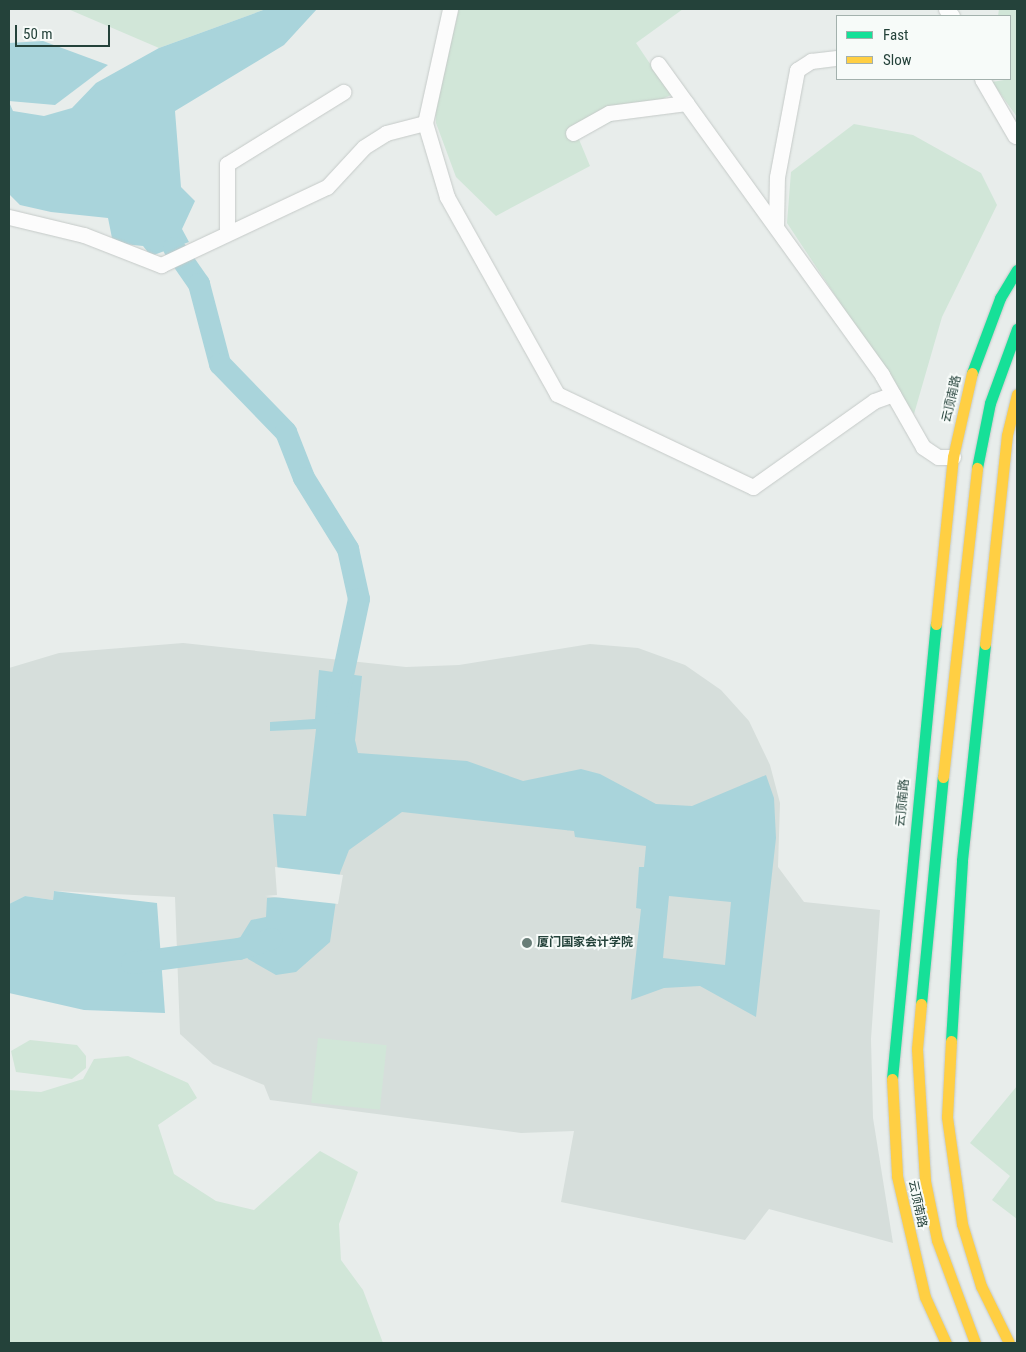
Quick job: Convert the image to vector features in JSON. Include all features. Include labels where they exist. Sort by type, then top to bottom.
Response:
[{"type":"main road","name":"云顶南路","points":[[946,1343],[925,1297],[905,1220],[891,1115],[894,1028],[936,601],[953,457],[971,375],[1000,298],[1017,270]]},
{"type":"main road","name":"云顶南路","points":[[975,1343],[937,1240],[925,1181],[917,1049],[960,603],[978,460],[990,403],[1017,329]]},
{"type":"main road","points":[[1008,1343],[981,1286],[962,1224],[946,1117],[962,860],[1007,435],[1017,394]]},
{"type":"main road","points":[[936,601],[960,603]]},
{"type":"street","points":[[450,9],[425,123],[447,197],[557,394],[753,487],[874,401],[893,394]]},
{"type":"street","points":[[776,227],[777,177],[797,70],[811,61],[836,58]]},
{"type":"street","points":[[658,64],[776,227],[893,394],[923,446],[938,457],[953,457]]},
{"type":"street","points":[[983,80],[1015,136]]},
{"type":"street","points":[[227,231],[227,164],[343,92]]},
{"type":"street","points":[[573,133],[609,113],[686,103]]},
{"type":"street","points":[[9,217],[84,235],[161,265],[210,245],[227,231],[327,187],[364,147],[386,133],[425,123]]},
{"type":"shaded area","name":"厦门国家会计学院","points":[[183,643],[406,667],[459,665],[590,644],[638,648],[685,665],[721,690],[749,721],[770,765],[780,803],[778,867],[804,902],[880,910],[871,1039],[873,1118],[893,1243],[769,1209],[745,1240],[561,1202],[574,1131],[521,1133],[270,1100],[264,1085],[213,1064],[180,1034],[175,897],[54,891],[53,900],[25,896],[9,904],[9,668],[59,653]]},
{"type":"green space","points":[[68,9],[266,9],[159,48]]},
{"type":"green space","points":[[459,9],[683,9],[636,43],[671,95],[578,137],[590,166],[496,216],[456,177],[436,123],[435,107]]},
{"type":"green space","points":[[999,9],[1017,9],[1017,117],[992,82],[1011,80],[1011,15],[998,15]]},
{"type":"green space","points":[[854,124],[913,135],[981,173],[997,205],[942,317],[914,414],[787,223],[791,172]]},
{"type":"green space","points":[[318,1038],[387,1045],[380,1110],[311,1103]]},
{"type":"green space","points":[[30,1040],[77,1045],[86,1056],[86,1068],[72,1079],[16,1072],[11,1051]]},
{"type":"green space","points":[[128,1056],[188,1083],[197,1098],[158,1125],[174,1174],[216,1201],[254,1210],[320,1151],[358,1172],[339,1224],[341,1260],[363,1290],[383,1343],[9,1343],[9,1090],[41,1092],[83,1079],[94,1059]]},
{"type":"green space","points":[[1017,1086],[1017,1219],[992,1200],[1010,1176],[970,1143]]},
{"type":"water","points":[[266,9],[317,9],[284,45],[175,111],[181,187],[195,201],[182,229],[189,242],[151,256],[143,246],[113,243],[108,218],[51,212],[20,205],[9,194],[9,102],[13,111],[44,116],[72,108],[96,83],[159,48]]},
{"type":"water","points":[[43,41],[108,65],[55,105],[9,101],[9,43]]},
{"type":"water","points":[[319,670],[362,676],[355,740],[358,753],[467,761],[523,781],[581,769],[600,774],[656,804],[692,806],[766,775],[774,798],[776,838],[756,1017],[700,986],[664,988],[631,1000],[641,909],[636,908],[639,867],[644,867],[646,846],[575,837],[574,831],[402,812],[349,850],[340,873],[330,942],[296,972],[276,975],[248,959],[238,941],[251,920],[266,917],[267,898],[280,897],[273,814],[306,816],[316,729],[270,731],[270,722],[315,719]],"holes":[[[669,896],[731,902],[725,965],[663,958]]]},
{"type":"water","points":[[54,891],[157,903],[165,1013],[84,1010],[9,993],[9,904],[25,896],[53,900]]},
{"type":"pier","points":[[275,867],[343,875],[338,904],[265,896],[277,895]]},
{"type":"waterway","points":[[174,248],[199,284],[220,364],[286,432],[304,478],[348,549],[359,599],[337,703]]},
{"type":"waterway","points":[[132,963],[239,949],[272,939]]},
{"type":"traffic: fast","points":[[972,373],[1000,298],[1017,270]]},
{"type":"traffic: fast","points":[[977,468],[990,403],[1017,329]]},
{"type":"traffic: fast","points":[[892,1079],[936,624]]},
{"type":"traffic: fast","points":[[951,1041],[962,860],[985,644]]},
{"type":"traffic: fast","points":[[921,1004],[943,777]]},
{"type":"traffic: slow","points":[[936,624],[953,457],[972,373]]},
{"type":"traffic: slow","points":[[985,644],[1007,435],[1017,394]]},
{"type":"traffic: slow","points":[[943,777],[977,468]]},
{"type":"traffic: slow","points":[[921,1004],[917,1049],[925,1181],[937,1240],[975,1343]]},
{"type":"traffic: slow","points":[[951,1041],[947,1117],[962,1224],[981,1286],[1009,1343]]},
{"type":"traffic: slow","points":[[892,1079],[897,1176],[925,1297],[946,1343]]},
{"type":"place","name":"厦门国家会计学院","points":[[527,943]]}]
